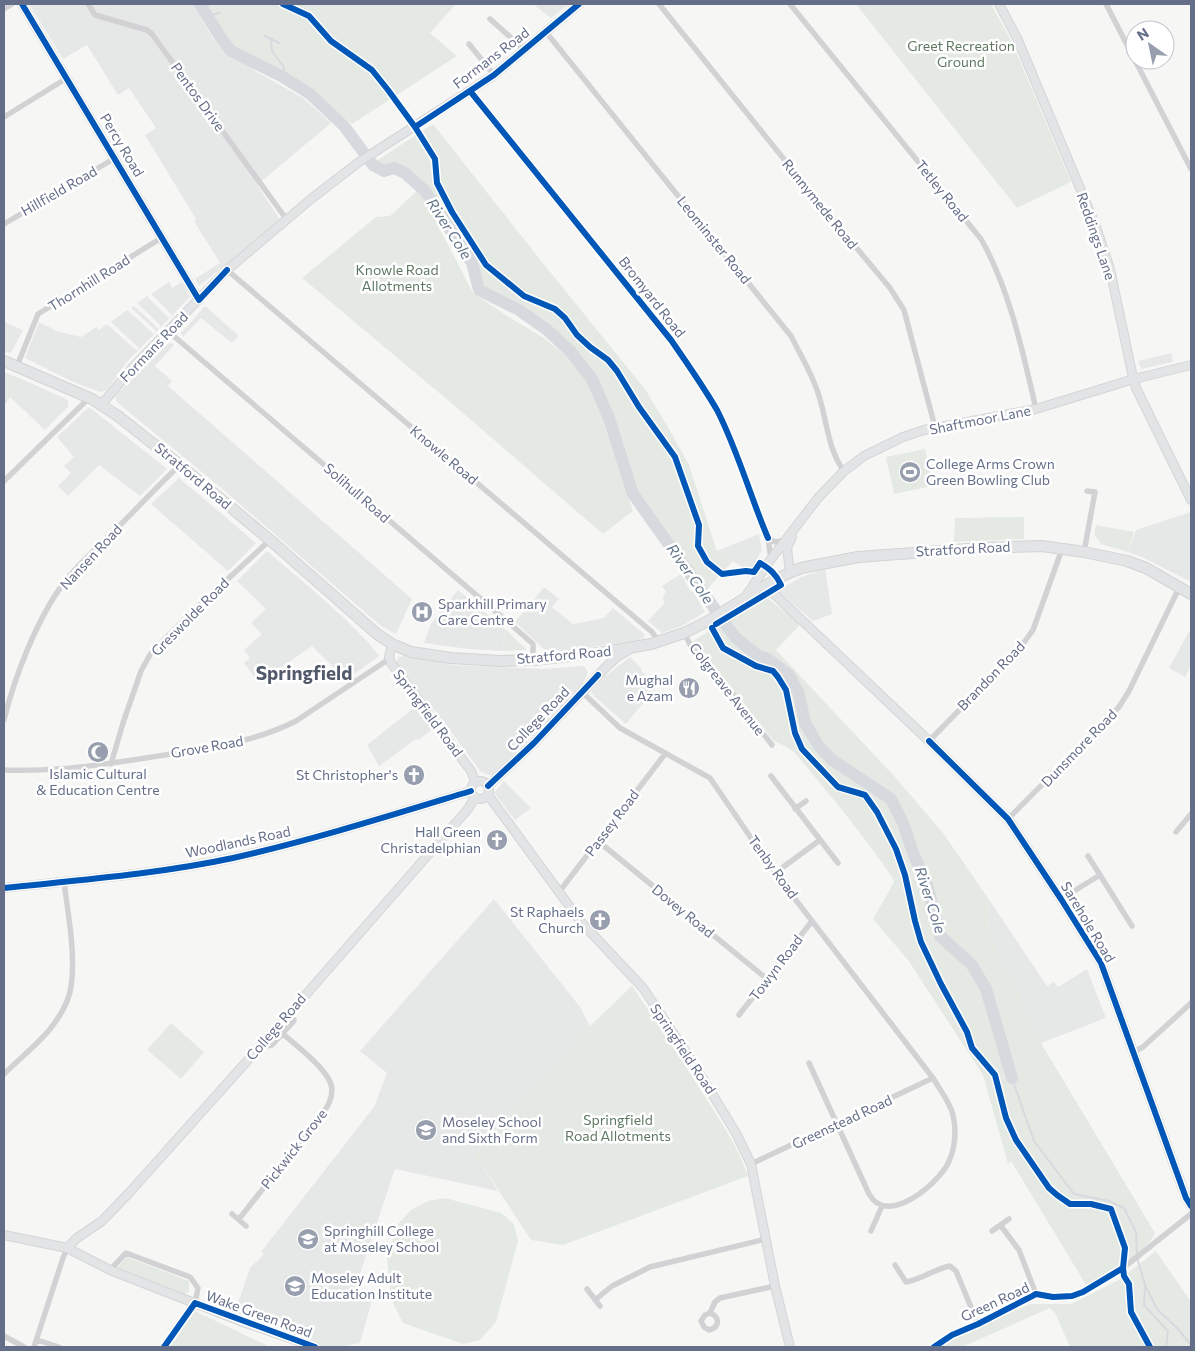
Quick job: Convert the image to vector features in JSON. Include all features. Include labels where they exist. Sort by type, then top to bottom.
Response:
[{"type":"highway","name":"Stratford Road","points":[[4,361],[102,404],[180,464],[382,638],[411,652],[442,658],[533,660],[633,648],[659,642],[684,633],[713,619],[762,588],[801,568],[847,559],[915,552],[1019,546],[1042,546],[1084,552],[1127,561],[1146,568],[1191,594]]},
{"type":"street","points":[[4,9],[12,4]]},
{"type":"street","name":"Percy Road","points":[[22,4],[199,300]]},
{"type":"street","name":"Pentos Drive","points":[[88,4],[96,15],[146,30],[152,34],[287,220]]},
{"type":"street","name":"Formans Road","points":[[102,404],[133,367],[227,270],[318,193],[359,162],[494,75],[579,4]]},
{"type":"street","name":"Runnymede Road","points":[[659,4],[890,288],[904,310],[936,427]]},
{"type":"street","name":"Tetley Road","points":[[790,4],[981,239],[993,260],[1015,326],[1028,368],[1036,409]]},
{"type":"street","name":"Reddings Lane","points":[[999,4],[1017,38],[1095,224],[1110,269],[1134,379],[1191,500]]},
{"type":"street","points":[[1106,4],[1191,169]]},
{"type":"street","points":[[490,19],[525,50]]},
{"type":"street","name":"Leominster Road","points":[[546,32],[790,336],[814,382],[820,397],[835,456],[844,471]]},
{"type":"street","name":"Formans Road","points":[[469,44],[494,75]]},
{"type":"street","points":[[4,117],[67,78]]},
{"type":"street","name":"Bromyard Road","points":[[470,91],[671,340],[701,384],[717,411],[730,439],[768,538],[771,559]]},
{"type":"street","name":"Hillfield Road","points":[[4,224],[115,158]]},
{"type":"street","name":"Thornhill Road","points":[[16,366],[38,314],[163,238]]},
{"type":"street","name":"Knowle Road","points":[[227,270],[652,632],[659,642]]},
{"type":"street","name":"Solihull Road","points":[[169,332],[533,644],[533,660]]},
{"type":"street","name":"Shaftmoor Lane","points":[[744,600],[771,559],[818,498],[844,471],[864,456],[903,436],[936,427],[1036,409],[1134,379],[1191,365]]},
{"type":"street","points":[[4,480],[89,398]]},
{"type":"street","name":"Nansen Road","points":[[4,720],[8,702],[22,663],[42,619],[63,584],[180,464]]},
{"type":"street","points":[[1084,552],[1095,492],[1087,491]]},
{"type":"street","name":"Shaftmoor Lane","points":[[790,572],[787,548],[798,524]]},
{"type":"street","points":[[768,538],[775,542],[786,540]]},
{"type":"street","name":"Greswolde Road","points":[[111,764],[141,671],[152,653],[192,612],[270,540]]},
{"type":"street","name":"Brandon Road","points":[[929,740],[1020,648],[1033,630],[1062,549]]},
{"type":"street","name":"Sarehole Road","points":[[762,588],[772,591],[929,740],[1008,819],[1061,899],[1100,963],[1165,1144],[1186,1198],[1191,1206]]},
{"type":"street","name":"Dunsmore Road","points":[[1008,819],[1119,708],[1180,588]]},
{"type":"street","name":"Colgreave Avenue","points":[[684,633],[692,648],[730,691],[772,745]]},
{"type":"street","name":"Springfield Road","points":[[392,644],[389,659],[471,770],[475,781]]},
{"type":"street","name":"College Road","points":[[488,786],[617,657],[633,648]]},
{"type":"street","name":"Grove Road","points":[[4,770],[69,769],[111,764],[249,740],[296,721],[389,659]]},
{"type":"street","name":"Tenby Road","points":[[582,692],[620,728],[710,778],[775,873],[946,1097],[953,1113],[955,1132],[951,1156],[946,1167],[931,1185],[919,1194],[896,1205],[882,1206]]},
{"type":"street","name":"Passey Road","points":[[559,892],[665,754]]},
{"type":"street","points":[[772,776],[838,864]]},
{"type":"street","points":[[475,781],[483,781],[488,786],[488,794],[483,798],[473,794],[472,785],[475,781]]},
{"type":"street","name":"College Road","points":[[68,1248],[77,1238],[102,1221],[129,1193],[289,1014],[468,808],[473,794]]},
{"type":"street","name":"Woodlands Road","points":[[4,888],[138,874],[233,858],[473,794]]},
{"type":"street","name":"Springfield Road","points":[[488,794],[597,941],[643,988],[725,1112],[751,1164],[775,1286],[790,1347]]},
{"type":"street","points":[[795,809],[806,801]]},
{"type":"street","points":[[1176,832],[1191,814]]},
{"type":"street","points":[[775,873],[820,840]]},
{"type":"street","name":"Dovey Road","points":[[599,842],[767,979]]},
{"type":"street","points":[[1088,856],[1132,926]]},
{"type":"street","points":[[1061,899],[1100,875]]},
{"type":"street","points":[[4,1074],[50,1029],[62,1011],[70,992],[71,960],[64,882]]},
{"type":"street","name":"Towyn Road","points":[[739,1015],[812,920]]},
{"type":"street","points":[[1133,1052],[1143,1047],[1191,1003]]},
{"type":"street","points":[[263,1042],[270,1046],[294,1020],[289,1014]]},
{"type":"street","name":"Pickwick Grove","points":[[239,1219],[329,1105],[331,1084],[325,1072],[282,1033]]},
{"type":"street","points":[[809,1063],[872,1199],[882,1206],[872,1231]]},
{"type":"street","name":"Greenstead Road","points":[[751,1164],[933,1078]]},
{"type":"street","points":[[232,1214],[246,1226]]},
{"type":"street","name":"Green Road","points":[[934,1347],[952,1335],[978,1324],[1036,1294],[1053,1297],[1072,1296],[1082,1292],[1123,1268],[1191,1214]]},
{"type":"street","points":[[992,1231],[1009,1219]]},
{"type":"street","points":[[1000,1226],[1018,1250],[1036,1294]]},
{"type":"street","name":"Wake Green Road","points":[[4,1235],[68,1248],[110,1270],[212,1310],[315,1347]]},
{"type":"street","points":[[595,1300],[612,1286],[650,1267],[766,1239]]},
{"type":"street","points":[[34,1347],[68,1248]]},
{"type":"street","name":"Wake Green Road","points":[[110,1270],[126,1253],[190,1277],[198,1288],[195,1303]]},
{"type":"street","points":[[895,1265],[906,1282],[940,1268],[950,1266],[956,1271],[978,1324]]},
{"type":"street","points":[[710,1314],[714,1302],[720,1298],[775,1286]]},
{"type":"street","points":[[587,1289],[600,1306]]},
{"type":"street","points":[[212,1310],[216,1299]]},
{"type":"street","points":[[164,1347],[195,1303]]},
{"type":"street","points":[[4,1336],[24,1347]]},
{"type":"street","points":[[37,1340],[59,1347]]},
{"type":"shaded area","points":[[29,4],[193,4],[214,40],[255,71],[303,98],[331,123],[257,185],[281,221],[199,286],[195,279],[220,263],[194,221],[196,219],[145,135],[156,128],[129,88],[118,95],[87,45],[63,59]]},
{"type":"shaded area","points":[[533,4],[569,4],[551,18]]},
{"type":"shaded area","points":[[169,282],[172,288],[182,282],[190,297],[159,329],[161,326],[137,303],[147,296],[169,318],[172,315],[151,294]]},
{"type":"shaded area","points":[[134,306],[159,329],[126,363],[106,391],[100,392],[71,381],[25,358],[39,322],[59,332],[81,337],[96,327],[99,330],[107,324],[137,351],[139,348],[111,322],[127,310],[154,334],[156,331],[131,308]]},
{"type":"shaded area","points":[[205,306],[239,336],[232,343],[201,318],[183,337],[181,333]]},
{"type":"shaded area","points":[[4,322],[23,330],[11,353],[4,351]]},
{"type":"shaded area","points":[[170,342],[174,345],[155,366],[172,381],[168,386],[412,599],[396,634],[381,626],[220,487],[118,403],[115,398],[118,393]]},
{"type":"shaded area","points":[[1171,353],[1173,362],[1141,369],[1138,361]]},
{"type":"shaded area","points":[[24,380],[68,400],[68,407],[45,430],[10,397]]},
{"type":"shaded area","points":[[89,407],[167,469],[140,496],[99,465],[68,496],[58,486],[71,473],[64,466],[74,457],[57,437]]},
{"type":"shaded area","points":[[179,478],[256,543],[228,571],[151,504]]},
{"type":"shaded area","points":[[1191,512],[1191,582],[1142,557],[1128,552],[1136,530]]},
{"type":"shaded area","points":[[759,534],[762,550],[750,572],[717,551]]},
{"type":"shaded area","points":[[267,551],[345,619],[379,656],[346,680],[312,646],[259,683],[244,663],[250,658],[244,650],[262,634],[251,623],[266,609],[237,581]]},
{"type":"shaded area","points":[[825,569],[832,614],[813,621],[778,591],[801,577]]},
{"type":"shaded area","points":[[681,574],[705,612],[682,626],[662,633],[648,621],[664,604],[663,597],[666,592],[662,586]]},
{"type":"shaded area","points":[[544,587],[559,599],[552,607],[573,624],[604,618],[613,608],[644,634],[645,637],[635,641],[548,653],[515,622]]},
{"type":"shaded area","points":[[458,590],[505,629],[503,651],[468,649],[424,643],[431,624]]},
{"type":"shaded area","points":[[1191,628],[1191,666],[1185,677],[1169,668]]},
{"type":"shaded area","points":[[404,655],[454,665],[542,669],[584,666],[588,672],[581,688],[493,775],[489,775],[481,772],[437,713],[417,692],[396,663],[398,658]]},
{"type":"shaded area","points":[[630,657],[641,668],[642,672],[658,685],[626,724],[594,696],[591,691],[604,677]]},
{"type":"shaded area","points":[[415,707],[432,730],[418,740],[416,739],[379,766],[367,745]]},
{"type":"shaded area","points":[[504,781],[531,808],[515,820],[494,793]]},
{"type":"shaded area","points":[[988,898],[1047,986],[1054,982],[1058,987],[1087,969],[1106,1018],[1041,1043],[990,935],[987,918]]},
{"type":"shaded area","name":"Moseley School and Sixth Form","points":[[494,899],[580,1007],[590,1026],[475,1154],[498,1191],[395,1169],[355,1289],[373,1297],[360,1343],[340,1347],[306,1344],[235,1312],[250,1268],[264,1254],[261,1252],[374,1107],[387,1073],[360,1051]]},
{"type":"green space","points":[[201,4],[456,4],[430,33],[457,56],[352,124],[293,81],[232,50]]},
{"type":"green space","name":"Greet Recreation Ground","points":[[856,4],[991,4],[1012,42],[1071,182],[1017,208]]},
{"type":"green space","points":[[433,124],[645,389],[668,427],[689,465],[717,551],[733,561],[703,594],[633,494],[609,419],[591,379],[571,352],[546,329],[519,310],[479,290],[472,263],[425,191],[405,173],[394,168],[384,171],[373,165],[376,161]]},
{"type":"green space","name":"Knowle Road Allotments","points":[[419,189],[473,293],[544,338],[569,358],[589,382],[605,423],[633,511],[603,534],[456,407],[302,278],[376,217],[390,216]]},
{"type":"green space","points":[[4,372],[24,380],[4,406]]},
{"type":"green space","name":"College Arms Crown Green Bowling Club","points":[[925,449],[933,486],[894,494],[886,457]]},
{"type":"green space","points":[[1024,517],[1024,539],[954,542],[955,518]]},
{"type":"green space","points":[[1096,525],[1134,532],[1128,552],[1101,544],[1094,534]]},
{"type":"green space","points":[[766,597],[801,624],[776,650],[895,777],[943,833],[988,898],[987,918],[990,935],[1041,1043],[1155,1233],[1150,1241],[1134,1256],[1086,1285],[1011,1161],[1008,1164],[983,1075],[908,960],[873,919],[894,882],[892,877],[857,829],[795,753],[774,741],[691,642]]},
{"type":"green space","points":[[505,629],[527,650],[503,651]]},
{"type":"green space","name":"Springfield Road Allotments","points":[[632,986],[734,1143],[748,1176],[563,1245],[531,1240],[475,1154],[590,1026]]},
{"type":"green space","points":[[171,1023],[204,1052],[181,1079],[147,1050]]},
{"type":"green space","points":[[445,1198],[501,1213],[514,1224],[518,1241],[496,1322],[480,1340],[463,1344],[403,1323],[391,1299],[387,1258],[398,1224],[411,1210],[428,1201]]},
{"type":"green space","points":[[1156,1251],[1191,1302],[1191,1347],[1070,1347],[1055,1313],[1050,1308],[962,1347],[939,1347],[950,1339],[1030,1304],[1071,1304],[1119,1280]]},
{"type":"green space","points":[[127,1257],[189,1281],[189,1292],[184,1294],[117,1268]]},
{"type":"green space","points":[[195,1311],[270,1347],[170,1347]]},
{"type":"waterway","name":"River Cole","points":[[200,4],[231,51],[283,77],[310,94],[344,126],[373,165],[384,171],[394,168],[405,173],[425,191],[472,263],[479,290],[519,310],[546,329],[571,352],[592,379],[609,418],[633,494],[697,584],[735,637],[757,655],[768,659],[789,675],[799,694],[805,723],[818,745],[832,760],[891,799],[903,823],[928,888],[940,936],[972,965],[986,989],[1012,1078]]},
{"type":"waterway","points":[[207,16],[220,13]]},
{"type":"waterway","points":[[265,36],[279,43]]},
{"type":"waterway","points":[[271,40],[272,51],[284,67],[283,77]]},
{"type":"waterway","name":"River Cole","points":[[1012,1078],[1034,1141],[1074,1194],[1109,1201],[1124,1208],[1136,1232],[1137,1257],[1145,1285],[1157,1309],[1178,1329],[1191,1345]]},
{"type":"waterway","points":[[1145,1287],[1144,1305],[1168,1331],[1166,1347]]},
{"type":"cycle path","points":[[22,4],[199,300],[227,270]]},
{"type":"cycle path","points":[[283,4],[309,16],[331,41],[372,70],[388,90],[435,159],[437,183],[452,212],[486,265],[524,296],[555,309],[565,318],[577,335],[608,360],[617,371],[639,407],[675,457],[699,525],[698,546],[707,562],[722,574],[754,572],[760,563],[777,578],[781,585],[716,624]]},
{"type":"cycle path","points":[[415,127],[494,75],[579,4]]},
{"type":"cycle path","points":[[470,91],[671,340],[695,375],[717,410],[738,457],[768,538]]},
{"type":"cycle path","points":[[712,628],[723,648],[756,666],[773,671],[786,690],[795,733],[802,749],[838,787],[865,795],[877,812],[896,849],[905,875],[921,942],[967,1032],[972,1048],[995,1075],[1006,1118],[1016,1140],[1049,1188],[1057,1195],[1070,1204],[1091,1204],[1111,1209],[1125,1248],[1123,1268],[1124,1276],[1129,1284],[1131,1312],[1150,1347]]},
{"type":"cycle path","points":[[488,786],[534,743],[598,675]]},
{"type":"cycle path","points":[[929,741],[1008,819],[1101,963],[1186,1198],[1191,1206]]},
{"type":"cycle path","points":[[4,888],[205,864],[323,835],[471,791]]},
{"type":"cycle path","points":[[934,1347],[952,1335],[978,1324],[1036,1294],[1053,1297],[1072,1296],[1083,1292],[1123,1268]]},
{"type":"cycle path","points":[[164,1347],[195,1303],[315,1347]]},
{"type":"place","name":"College Arms Crown Green Bowling Club","points":[[910,472]]},
{"type":"place","name":"Sparkhill Primary Care Centre","points":[[422,612]]},
{"type":"place","name":"Mughal e Azam","points":[[689,688]]},
{"type":"place","name":"Islamic Cultural & Education Centre","points":[[98,752]]},
{"type":"place","name":"St Christopher's","points":[[414,775]]},
{"type":"place","name":"Hall Green Christadelphian","points":[[497,840]]},
{"type":"place","name":"St Raphaels Church","points":[[600,920]]},
{"type":"place","name":"Moseley School and Sixth Form","points":[[426,1130]]},
{"type":"place","name":"Springhill College at Moseley School","points":[[308,1239]]},
{"type":"place","name":"Moseley Adult Education Institute","points":[[295,1286]]},
{"type":"district","name":"Springfield","points":[[304,673]]}]
